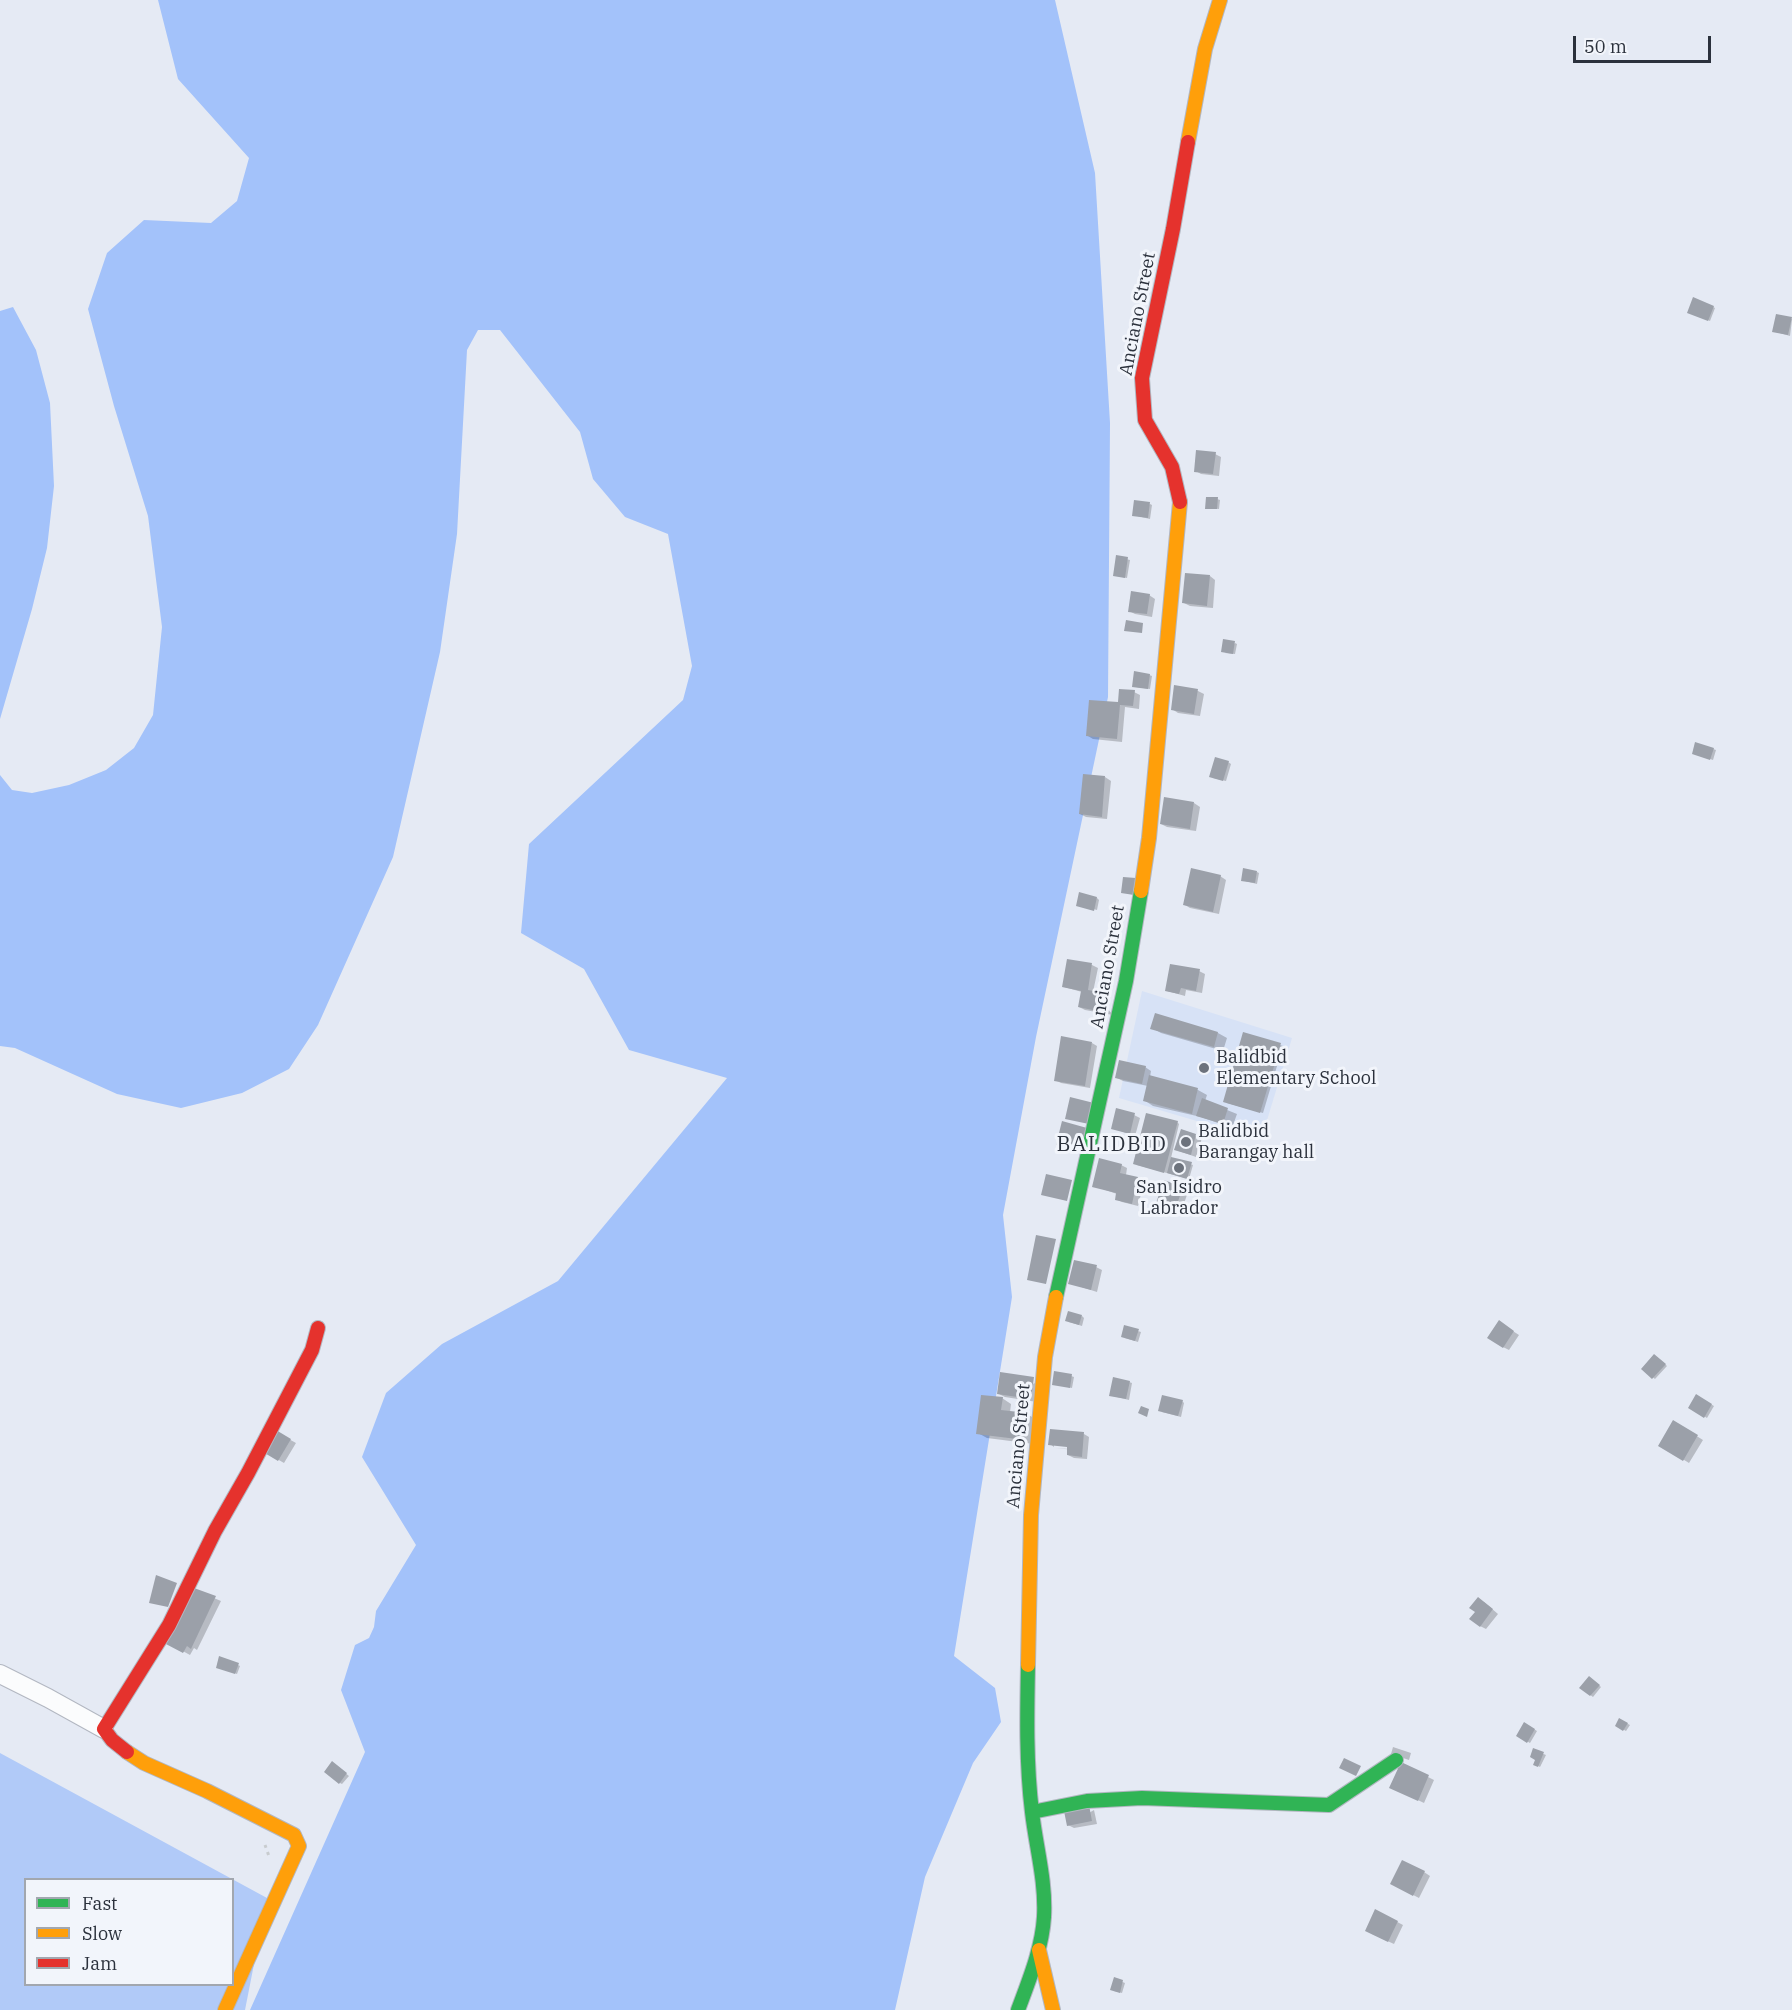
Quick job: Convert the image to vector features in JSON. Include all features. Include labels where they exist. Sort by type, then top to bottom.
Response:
[{"type":"main road","name":"Anciano Street","points":[[1039,1950],[1044,1918],[1044,1884],[1032,1812],[1027,1730],[1031,1515],[1045,1357],[1062,1263],[1084,1175],[1126,981],[1149,838],[1180,499],[1172,467],[1145,420],[1142,378],[1173,230],[1205,49],[1220,0]]},
{"type":"main road","points":[[225,2010],[299,1846],[294,1836],[195,1785],[132,1756],[113,1743],[104,1729],[169,1625],[215,1531],[312,1350],[318,1328]]},
{"type":"main road","points":[[1032,1812],[1087,1801],[1142,1797],[1329,1805],[1396,1760]]},
{"type":"main road","points":[[1018,2010],[1039,1950]]},
{"type":"main road","points":[[1039,1950],[1053,2010]]},
{"type":"street","points":[[0,1674],[104,1729]]},
{"type":"path","points":[[263,1839],[277,1878],[278,1893]]},
{"type":"shaded area","points":[[158,0],[1055,0],[1095,173],[1110,423],[1108,697],[1036,1037],[1003,1215],[1012,1297],[954,1656],[995,1688],[1001,1722],[973,1763],[925,1877],[895,2010],[250,2010],[365,1752],[341,1690],[355,1645],[369,1638],[374,1627],[376,1611],[416,1545],[362,1457],[386,1393],[442,1344],[558,1281],[727,1078],[629,1050],[584,969],[521,933],[529,844],[683,700],[692,666],[668,534],[625,517],[593,479],[580,432],[500,330],[478,330],[467,350],[457,534],[440,652],[393,857],[318,1025],[289,1069],[242,1093],[181,1108],[117,1094],[15,1048],[0,1046],[0,775],[12,790],[32,793],[69,785],[106,770],[134,748],[153,715],[162,627],[148,516],[114,406],[88,309],[107,253],[144,220],[211,223],[237,201],[249,158],[178,79]]},
{"type":"shaded area","points":[[13,307],[36,350],[50,403],[54,486],[47,548],[0,719],[0,311]]},
{"type":"shaded area","name":"Balidbid Elementary School","points":[[1142,991],[1292,1038],[1261,1140],[1119,1098]]},
{"type":"shaded area","points":[[0,1753],[230,1878],[24,1878],[24,1986],[234,1986],[234,1880],[267,1898],[245,2010],[0,2010]]},
{"type":"building","points":[[1693,297],[1714,306],[1708,321],[1687,313]]},
{"type":"building","points":[[1776,314],[1792,317],[1788,335],[1772,332]]},
{"type":"building","points":[[1196,450],[1216,452],[1213,474],[1194,472]]},
{"type":"building","points":[[1206,497],[1218,497],[1217,509],[1205,509]]},
{"type":"building","points":[[1134,500],[1150,502],[1148,518],[1132,516]]},
{"type":"building","points":[[1116,555],[1128,557],[1125,578],[1113,576]]},
{"type":"building","points":[[1185,573],[1210,575],[1207,606],[1182,603]]},
{"type":"building","points":[[1131,591],[1150,594],[1147,614],[1128,612]]},
{"type":"building","points":[[1126,620],[1143,623],[1142,633],[1124,631]]},
{"type":"building","points":[[1223,639],[1235,641],[1233,654],[1221,652]]},
{"type":"building","points":[[1134,671],[1150,674],[1148,689],[1132,687]]},
{"type":"building","points":[[1174,685],[1198,689],[1194,714],[1171,710]]},
{"type":"building","points":[[1119,689],[1135,690],[1133,706],[1120,705],[1117,739],[1086,736],[1089,700],[1118,702]]},
{"type":"building","points":[[1695,742],[1714,748],[1710,760],[1692,754]]},
{"type":"building","points":[[1215,757],[1229,761],[1223,781],[1209,777]]},
{"type":"building","points":[[1083,774],[1105,776],[1102,817],[1079,814]]},
{"type":"building","points":[[1164,797],[1194,802],[1190,829],[1160,824]]},
{"type":"building","points":[[1191,868],[1221,875],[1213,912],[1183,905]]},
{"type":"building","points":[[1243,868],[1257,871],[1255,883],[1241,881]]},
{"type":"building","points":[[1123,877],[1136,878],[1134,895],[1121,893]]},
{"type":"building","points":[[1079,892],[1097,897],[1094,911],[1076,906]]},
{"type":"building","points":[[1067,959],[1092,963],[1088,990],[1111,994],[1107,1013],[1078,1007],[1081,991],[1062,987]]},
{"type":"building","points":[[1170,964],[1200,969],[1196,991],[1181,988],[1179,994],[1165,991]]},
{"type":"building","points":[[1155,1013],[1218,1032],[1214,1047],[1150,1029]]},
{"type":"building","points":[[1243,1032],[1281,1043],[1260,1113],[1223,1102]]},
{"type":"building","points":[[1061,1036],[1092,1042],[1085,1086],[1054,1081]]},
{"type":"building","points":[[1119,1060],[1146,1066],[1142,1084],[1115,1078]]},
{"type":"building","points":[[1149,1075],[1198,1088],[1192,1114],[1143,1101]]},
{"type":"building","points":[[1070,1097],[1094,1103],[1089,1124],[1065,1119]]},
{"type":"building","points":[[1202,1098],[1228,1108],[1223,1124],[1196,1116]]},
{"type":"building","points":[[1116,1108],[1135,1113],[1130,1134],[1111,1129]]},
{"type":"building","points":[[1146,1113],[1178,1121],[1164,1173],[1133,1164]]},
{"type":"building","points":[[1062,1121],[1087,1128],[1080,1152],[1056,1145]]},
{"type":"building","name":"Balidbid Barangay hall","points":[[1181,1129],[1196,1134],[1191,1155],[1174,1150]]},
{"type":"building","name":"San Isidro Labrador","points":[[1171,1157],[1192,1162],[1187,1179],[1167,1173]]},
{"type":"building","points":[[1099,1158],[1122,1164],[1120,1173],[1138,1177],[1132,1204],[1115,1200],[1116,1193],[1092,1187]]},
{"type":"building","points":[[1046,1174],[1072,1180],[1067,1201],[1041,1195]]},
{"type":"building","points":[[1164,1180],[1183,1187],[1174,1213],[1155,1206]]},
{"type":"building","points":[[1036,1235],[1056,1239],[1046,1284],[1027,1280]]},
{"type":"building","points":[[1074,1260],[1097,1265],[1091,1290],[1068,1284]]},
{"type":"building","points":[[1068,1311],[1082,1315],[1079,1325],[1065,1321]]},
{"type":"building","points":[[1499,1320],[1514,1331],[1503,1348],[1487,1338]]},
{"type":"building","points":[[1124,1325],[1139,1329],[1135,1341],[1121,1337]]},
{"type":"building","points":[[1654,1354],[1666,1364],[1652,1379],[1641,1369]]},
{"type":"building","points":[[1054,1371],[1072,1374],[1070,1388],[1052,1385]]},
{"type":"building","points":[[1000,1372],[1034,1377],[1031,1399],[997,1394]]},
{"type":"building","points":[[1113,1377],[1130,1381],[1126,1399],[1109,1396]]},
{"type":"building","points":[[1696,1394],[1712,1404],[1704,1418],[1688,1408]]},
{"type":"building","points":[[981,1395],[1003,1397],[1001,1410],[1028,1413],[1025,1440],[976,1434]]},
{"type":"building","points":[[1162,1395],[1183,1400],[1178,1416],[1158,1411]]},
{"type":"building","points":[[1141,1406],[1149,1409],[1147,1417],[1138,1413]]},
{"type":"building","points":[[1673,1420],[1698,1435],[1683,1461],[1658,1446]]},
{"type":"building","points":[[1050,1429],[1084,1432],[1082,1457],[1067,1455],[1067,1447],[1048,1445]]},
{"type":"building","points":[[276,1430],[291,1439],[278,1461],[263,1452]]},
{"type":"building","points":[[156,1575],[177,1583],[168,1607],[149,1603]]},
{"type":"building","points":[[194,1588],[216,1596],[191,1649],[187,1646],[183,1653],[164,1643]]},
{"type":"building","points":[[1478,1597],[1493,1609],[1480,1627],[1469,1619],[1475,1612],[1469,1608]]},
{"type":"building","points":[[219,1656],[239,1663],[235,1674],[216,1668]]},
{"type":"building","points":[[1589,1676],[1600,1685],[1590,1696],[1579,1688]]},
{"type":"building","points":[[1619,1718],[1628,1723],[1623,1731],[1615,1726]]},
{"type":"building","points":[[1524,1722],[1535,1729],[1527,1743],[1516,1736]]},
{"type":"building","points":[[1533,1748],[1544,1752],[1538,1767],[1533,1765],[1535,1760],[1530,1757]]},
{"type":"building","points":[[1344,1758],[1361,1766],[1356,1776],[1339,1768]]},
{"type":"building","points":[[332,1761],[347,1773],[339,1784],[324,1772]]},
{"type":"building","points":[[1401,1762],[1429,1775],[1418,1801],[1389,1788]]},
{"type":"building","points":[[1089,1805],[1092,1821],[1067,1826],[1064,1811]]},
{"type":"building","points":[[1402,1860],[1425,1871],[1413,1896],[1390,1884]]},
{"type":"building","points":[[1375,1909],[1398,1921],[1388,1942],[1365,1931]]},
{"type":"building","points":[[1114,1977],[1123,1980],[1120,1993],[1110,1990]]},
{"type":"traffic: fast","points":[[1056,1297],[1126,981],[1141,891]]},
{"type":"traffic: fast","points":[[1018,2010],[1038,1953],[1044,1917],[1042,1877],[1029,1775],[1028,1665]]},
{"type":"traffic: fast","points":[[1032,1812],[1087,1801],[1142,1798],[1329,1805],[1396,1760]]},
{"type":"traffic: slow","points":[[1188,142],[1205,49],[1220,0]]},
{"type":"traffic: slow","points":[[1141,891],[1149,838],[1180,502]]},
{"type":"traffic: slow","points":[[1028,1665],[1031,1515],[1045,1357],[1056,1297]]},
{"type":"traffic: slow","points":[[127,1752],[144,1763],[207,1791],[294,1835],[299,1846],[225,2010]]},
{"type":"traffic: slow","points":[[1039,1950],[1053,2010]]},
{"type":"traffic: jam","points":[[1180,502],[1172,467],[1145,420],[1142,378],[1173,229],[1188,142]]},
{"type":"traffic: jam","points":[[127,1752],[112,1740],[104,1729],[169,1625],[215,1531],[312,1350],[318,1328]]},
{"type":"place","name":"Balidbid Elementary School","points":[[1204,1068]]},
{"type":"place","name":"Balidbid Barangay hall","points":[[1186,1142]]},
{"type":"place","name":"San Isidro Labrador","points":[[1179,1168]]},
{"type":"district","name":"BALIDBID","points":[[1112,1145]]}]
